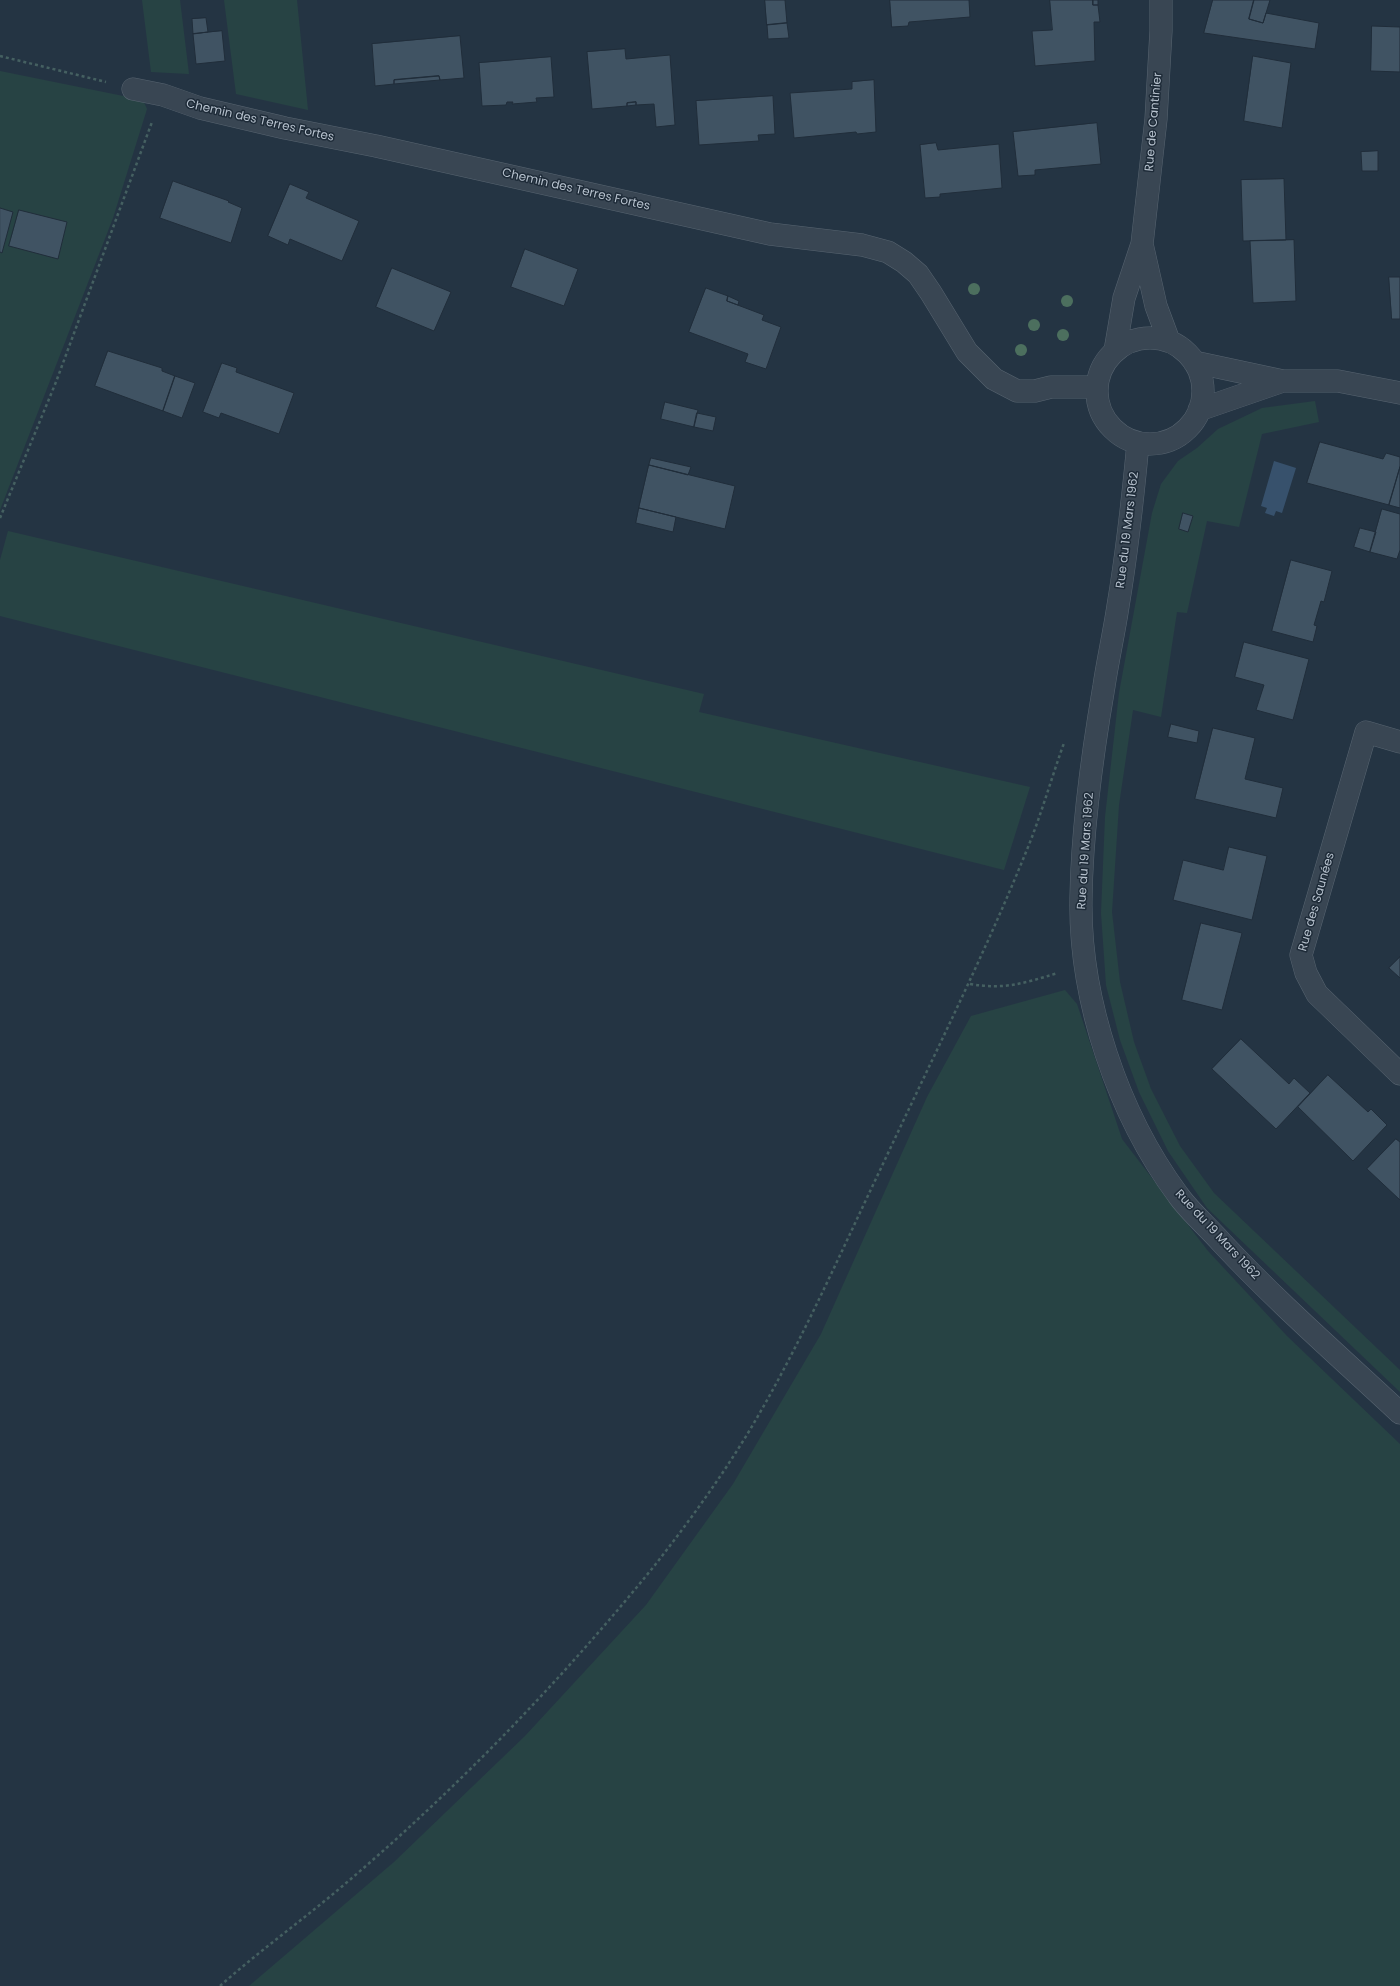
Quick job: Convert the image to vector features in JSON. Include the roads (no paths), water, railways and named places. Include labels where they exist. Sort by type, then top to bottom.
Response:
[{"type":"street","name":"Rue de Cantinier","points":[[1115,351],[1124,298],[1142,244],[1156,119],[1161,31],[1161,0]]},
{"type":"street","name":"Chemin des Terres Fortes","points":[[133,89],[162,95],[200,108],[285,128],[376,146],[763,232],[862,245],[888,252],[904,262],[918,274],[967,352],[994,379],[1017,391],[1051,387],[1097,387]]},
{"type":"street","name":"Rue de Cantinier","points":[[1142,244],[1156,306],[1169,341]]},
{"type":"street","points":[[1150,338],[1169,341],[1183,350],[1194,362],[1201,377],[1202,394],[1199,410],[1190,426],[1175,438],[1157,444],[1138,443],[1121,436],[1107,423],[1098,406],[1097,387],[1102,367],[1115,351],[1131,341],[1150,338]]},
{"type":"street","points":[[1194,362],[1283,381],[1338,381],[1400,393]]},
{"type":"street","points":[[1199,410],[1283,381]]},
{"type":"street","name":"Rue du 19 Mars 1962","points":[[1138,443],[1118,605],[1104,686],[1085,830],[1081,899],[1085,965],[1091,1001],[1110,1064],[1127,1108],[1150,1152],[1179,1197],[1251,1273],[1400,1413]]},
{"type":"street","name":"Rue des Saunées","points":[[1400,742],[1366,732],[1301,955],[1306,973],[1316,994],[1400,1074]]},
{"type":"water","points":[[1274,461],[1296,468],[1282,513],[1276,511],[1274,516],[1265,513],[1267,508],[1261,506]]}]
